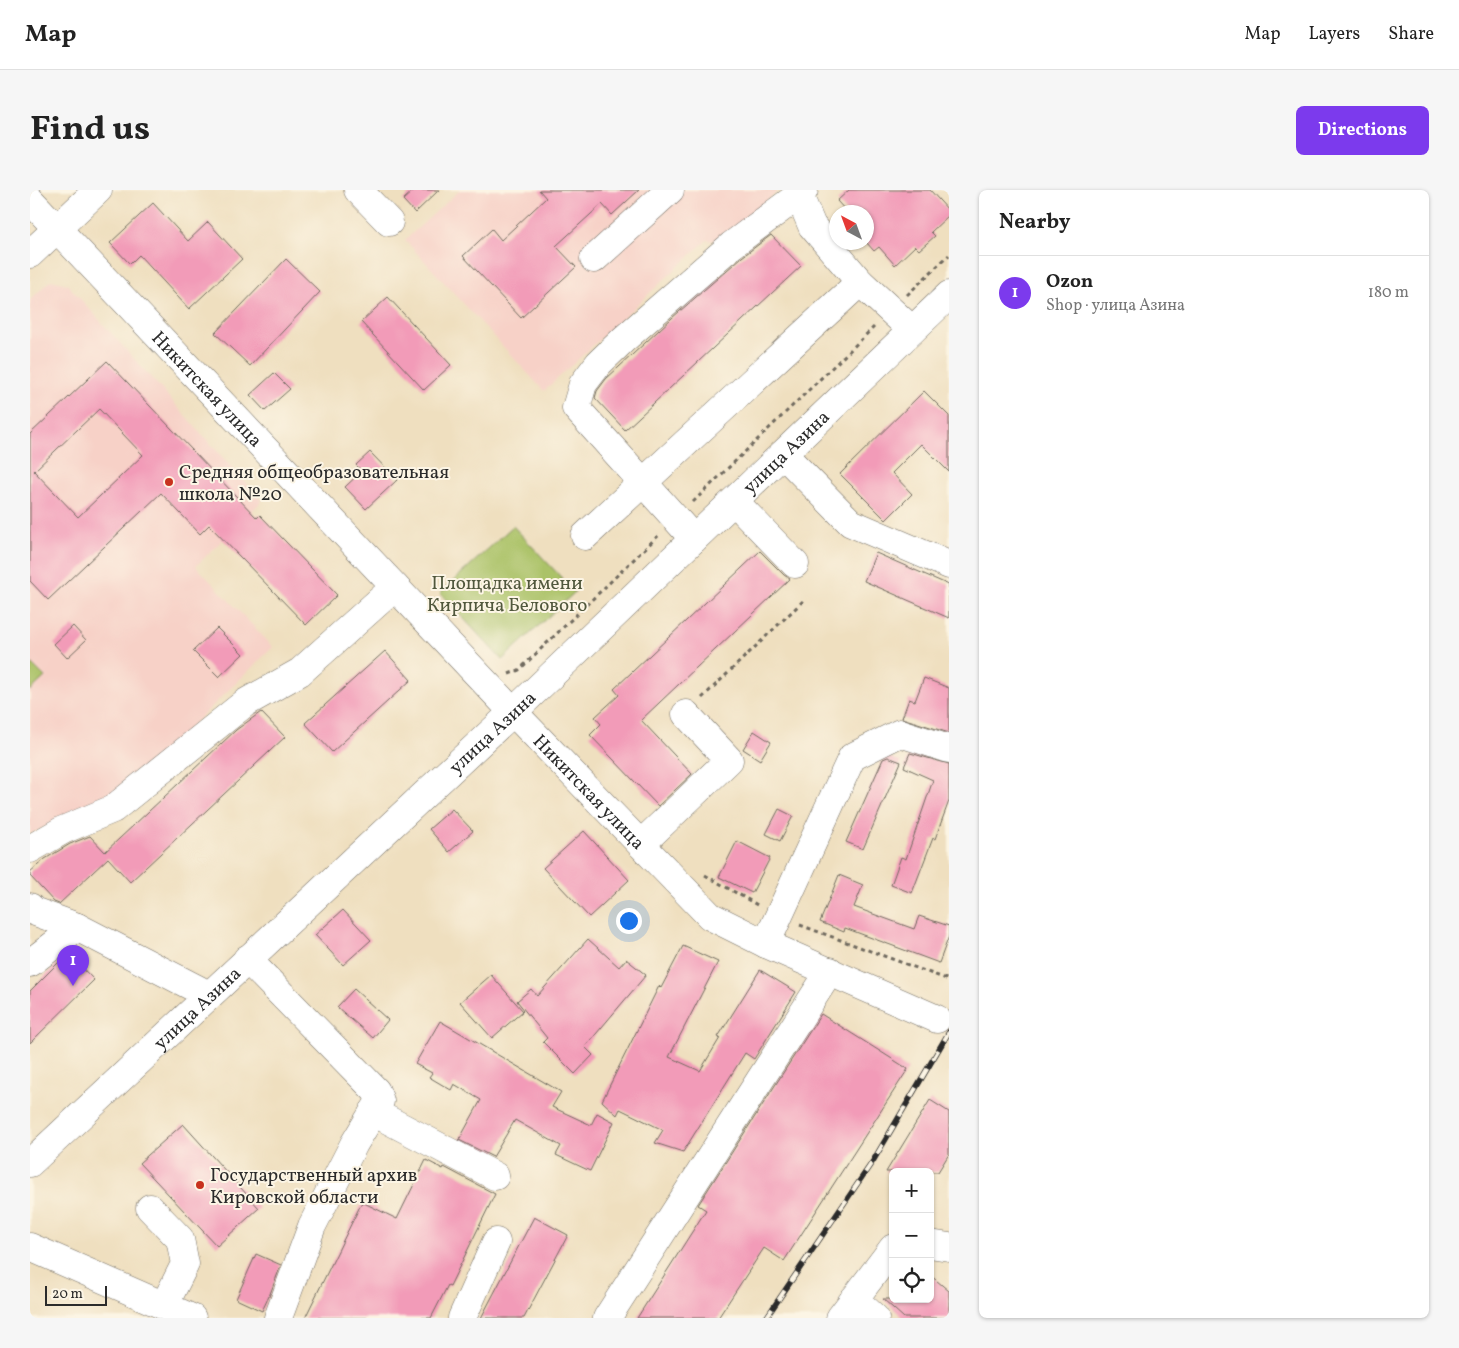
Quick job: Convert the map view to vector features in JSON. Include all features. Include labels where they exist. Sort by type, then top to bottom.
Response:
[{"type":"street","points":[[30,254],[98,190]]},
{"type":"street","points":[[358,190],[389,222]]},
{"type":"street","points":[[594,259],[670,190]]},
{"type":"street","points":[[694,539],[576,408],[583,384],[599,363],[624,339],[732,245],[801,193],[812,226],[860,282],[912,330]]},
{"type":"street","name":"Никитская улица","points":[[30,200],[513,712],[710,916],[766,944],[937,1019]]},
{"type":"street","points":[[585,536],[860,282]]},
{"type":"street","name":"улица Азина","points":[[30,1163],[513,712],[949,295]]},
{"type":"street","points":[[783,454],[851,523],[949,565]]},
{"type":"street","points":[[734,501],[795,564]]},
{"type":"street","points":[[30,849],[63,830],[113,809],[245,703],[300,672],[395,587]]},
{"type":"street","points":[[641,844],[729,760],[686,714]]},
{"type":"street","points":[[766,944],[852,757],[900,733],[949,749]]},
{"type":"street","points":[[30,907],[33,911],[77,927],[208,996]]},
{"type":"street","points":[[30,962],[77,927]]},
{"type":"street","points":[[247,959],[376,1091],[380,1101],[354,1144],[312,1226],[278,1318]]},
{"type":"street","points":[[607,1318],[830,971]]},
{"type":"street","points":[[373,1112],[495,1176]]},
{"type":"street","points":[[150,1208],[180,1239],[185,1264],[164,1306]]},
{"type":"street","points":[[462,1318],[496,1242]]},
{"type":"street","points":[[934,1245],[949,1247]]},
{"type":"street","points":[[30,1247],[192,1318]]},
{"type":"street","points":[[875,1318],[847,1308],[889,1253]]},
{"type":"path","points":[[503,669],[509,674],[519,670],[949,255]]},
{"type":"path","points":[[686,714],[804,600]]},
{"type":"path","points":[[698,871],[795,923],[949,980]]},
{"type":"shaded area","points":[[460,190],[779,190],[723,242],[707,240],[544,391],[405,240]]},
{"type":"shaded area","points":[[51,280],[67,284],[262,501],[196,566],[273,647],[123,793],[30,834],[30,300]]},
{"type":"green space","name":"Площадка имени Кирпича Белового","points":[[513,526],[575,592],[502,660],[440,593]]},
{"type":"green space","points":[[30,662],[45,677],[30,691]]},
{"type":"building","points":[[414,190],[439,190],[415,213],[403,200]]},
{"type":"building","points":[[539,190],[639,190],[612,215],[602,204],[556,246],[576,267],[521,318],[463,256],[492,229],[501,240],[546,198]]},
{"type":"building","points":[[849,190],[930,190],[949,211],[949,215],[931,232],[935,236],[919,250],[915,246],[895,265],[879,247],[873,250],[874,205],[841,205],[837,201]]},
{"type":"building","points":[[153,203],[188,241],[208,222],[242,259],[189,309],[139,255],[130,264],[110,243]]},
{"type":"building","points":[[771,235],[801,266],[625,430],[595,398],[597,391],[606,379],[672,318],[742,257]]},
{"type":"building","points":[[286,259],[320,292],[250,366],[215,333]]},
{"type":"building","points":[[388,297],[451,365],[424,390],[361,322]]},
{"type":"building","name":"Средняя общеобразовательная школа №20","points":[[107,361],[257,518],[260,515],[337,595],[306,625],[209,525],[200,534],[161,493],[48,600],[30,581],[30,434]],"holes":[[[99,409],[143,455],[78,517],[34,471]]]},
{"type":"building","points":[[274,373],[290,389],[265,411],[250,395]]},
{"type":"building","points":[[924,391],[949,416],[949,472],[921,444],[892,473],[912,494],[886,520],[840,474]]},
{"type":"building","points":[[370,452],[397,480],[366,509],[345,487],[362,471],[356,465]]},
{"type":"building","points":[[760,551],[790,579],[641,720],[692,774],[658,806],[590,735],[601,724],[595,717],[619,695],[614,689]]},
{"type":"building","points":[[876,553],[949,585],[949,618],[864,581]]},
{"type":"building","points":[[73,626],[86,640],[67,658],[54,644]]},
{"type":"building","points":[[217,628],[243,654],[219,677],[193,651]]},
{"type":"building","points":[[385,651],[411,680],[332,752],[305,723]]},
{"type":"building","points":[[924,678],[949,688],[949,733],[902,718],[909,699],[915,701]]},
{"type":"building","points":[[261,712],[285,737],[130,882],[108,858],[59,904],[54,902],[30,876],[30,872],[45,859],[70,844],[90,836],[105,852],[236,730]]},
{"type":"building","points":[[754,731],[771,742],[760,760],[743,749]]},
{"type":"building","points":[[910,753],[949,764],[949,801],[912,893],[891,885],[901,857],[906,859],[933,780],[904,767]]},
{"type":"building","points":[[888,757],[901,762],[863,849],[846,842],[883,759]]},
{"type":"building","points":[[452,809],[473,831],[449,852],[429,829]]},
{"type":"building","points":[[779,809],[793,816],[780,841],[766,834]]},
{"type":"building","points":[[584,831],[629,880],[589,917],[543,868]]},
{"type":"building","points":[[737,841],[770,858],[752,893],[719,877]]},
{"type":"building","points":[[839,875],[863,885],[854,907],[914,929],[919,916],[949,926],[949,936],[939,963],[845,928],[844,932],[820,922]]},
{"type":"building","points":[[343,910],[371,940],[343,965],[315,935]]},
{"type":"building","points":[[588,939],[619,967],[626,959],[646,975],[585,1047],[593,1055],[575,1074],[543,1042],[547,1038],[517,1001],[531,989],[537,996]]},
{"type":"building","points":[[683,946],[718,962],[669,1057],[700,1071],[720,1038],[718,1037],[760,970],[796,992],[754,1059],[745,1053],[683,1152],[655,1143],[663,1130],[620,1109],[617,1115],[602,1101],[659,986],[661,988]]},
{"type":"building","points":[[68,953],[94,980],[30,1043],[30,991]]},
{"type":"building","points":[[491,975],[523,1011],[492,1038],[460,1002]]},
{"type":"building","points":[[354,989],[388,1020],[373,1038],[337,1007]]},
{"type":"building","points":[[821,1014],[908,1069],[784,1261],[764,1248],[718,1318],[637,1318],[706,1210],[698,1205]]},
{"type":"building","points":[[440,1021],[561,1092],[552,1107],[591,1125],[597,1113],[614,1122],[590,1171],[556,1155],[561,1146],[515,1120],[493,1157],[459,1140],[481,1100],[454,1084],[451,1090],[429,1077],[432,1073],[415,1064]]},
{"type":"building","points":[[930,1100],[949,1112],[949,1154],[938,1172],[934,1172],[934,1168],[889,1168],[889,1172],[886,1172]]},
{"type":"building","points":[[183,1124],[259,1208],[217,1246],[139,1163]]},
{"type":"building","points":[[426,1160],[443,1169],[444,1167],[495,1194],[450,1286],[448,1285],[431,1318],[305,1318],[362,1202],[397,1219]]},
{"type":"building","points":[[534,1217],[568,1235],[524,1318],[481,1318]]},
{"type":"building","points":[[256,1254],[281,1265],[262,1311],[236,1299]]},
{"type":"building","points":[[934,1278],[949,1291],[949,1318],[904,1318],[883,1299],[889,1299],[889,1303],[934,1303]]},
{"type":"railway","points":[[766,1318],[873,1161],[949,1032]]},
{"type":"place","name":"Средняя общеобразовательная школа №20","points":[[169,482]]},
{"type":"place","name":"Ozon","points":[[73,986]]},
{"type":"place","name":"Государственный архив Кировской области","points":[[200,1185]]}]
